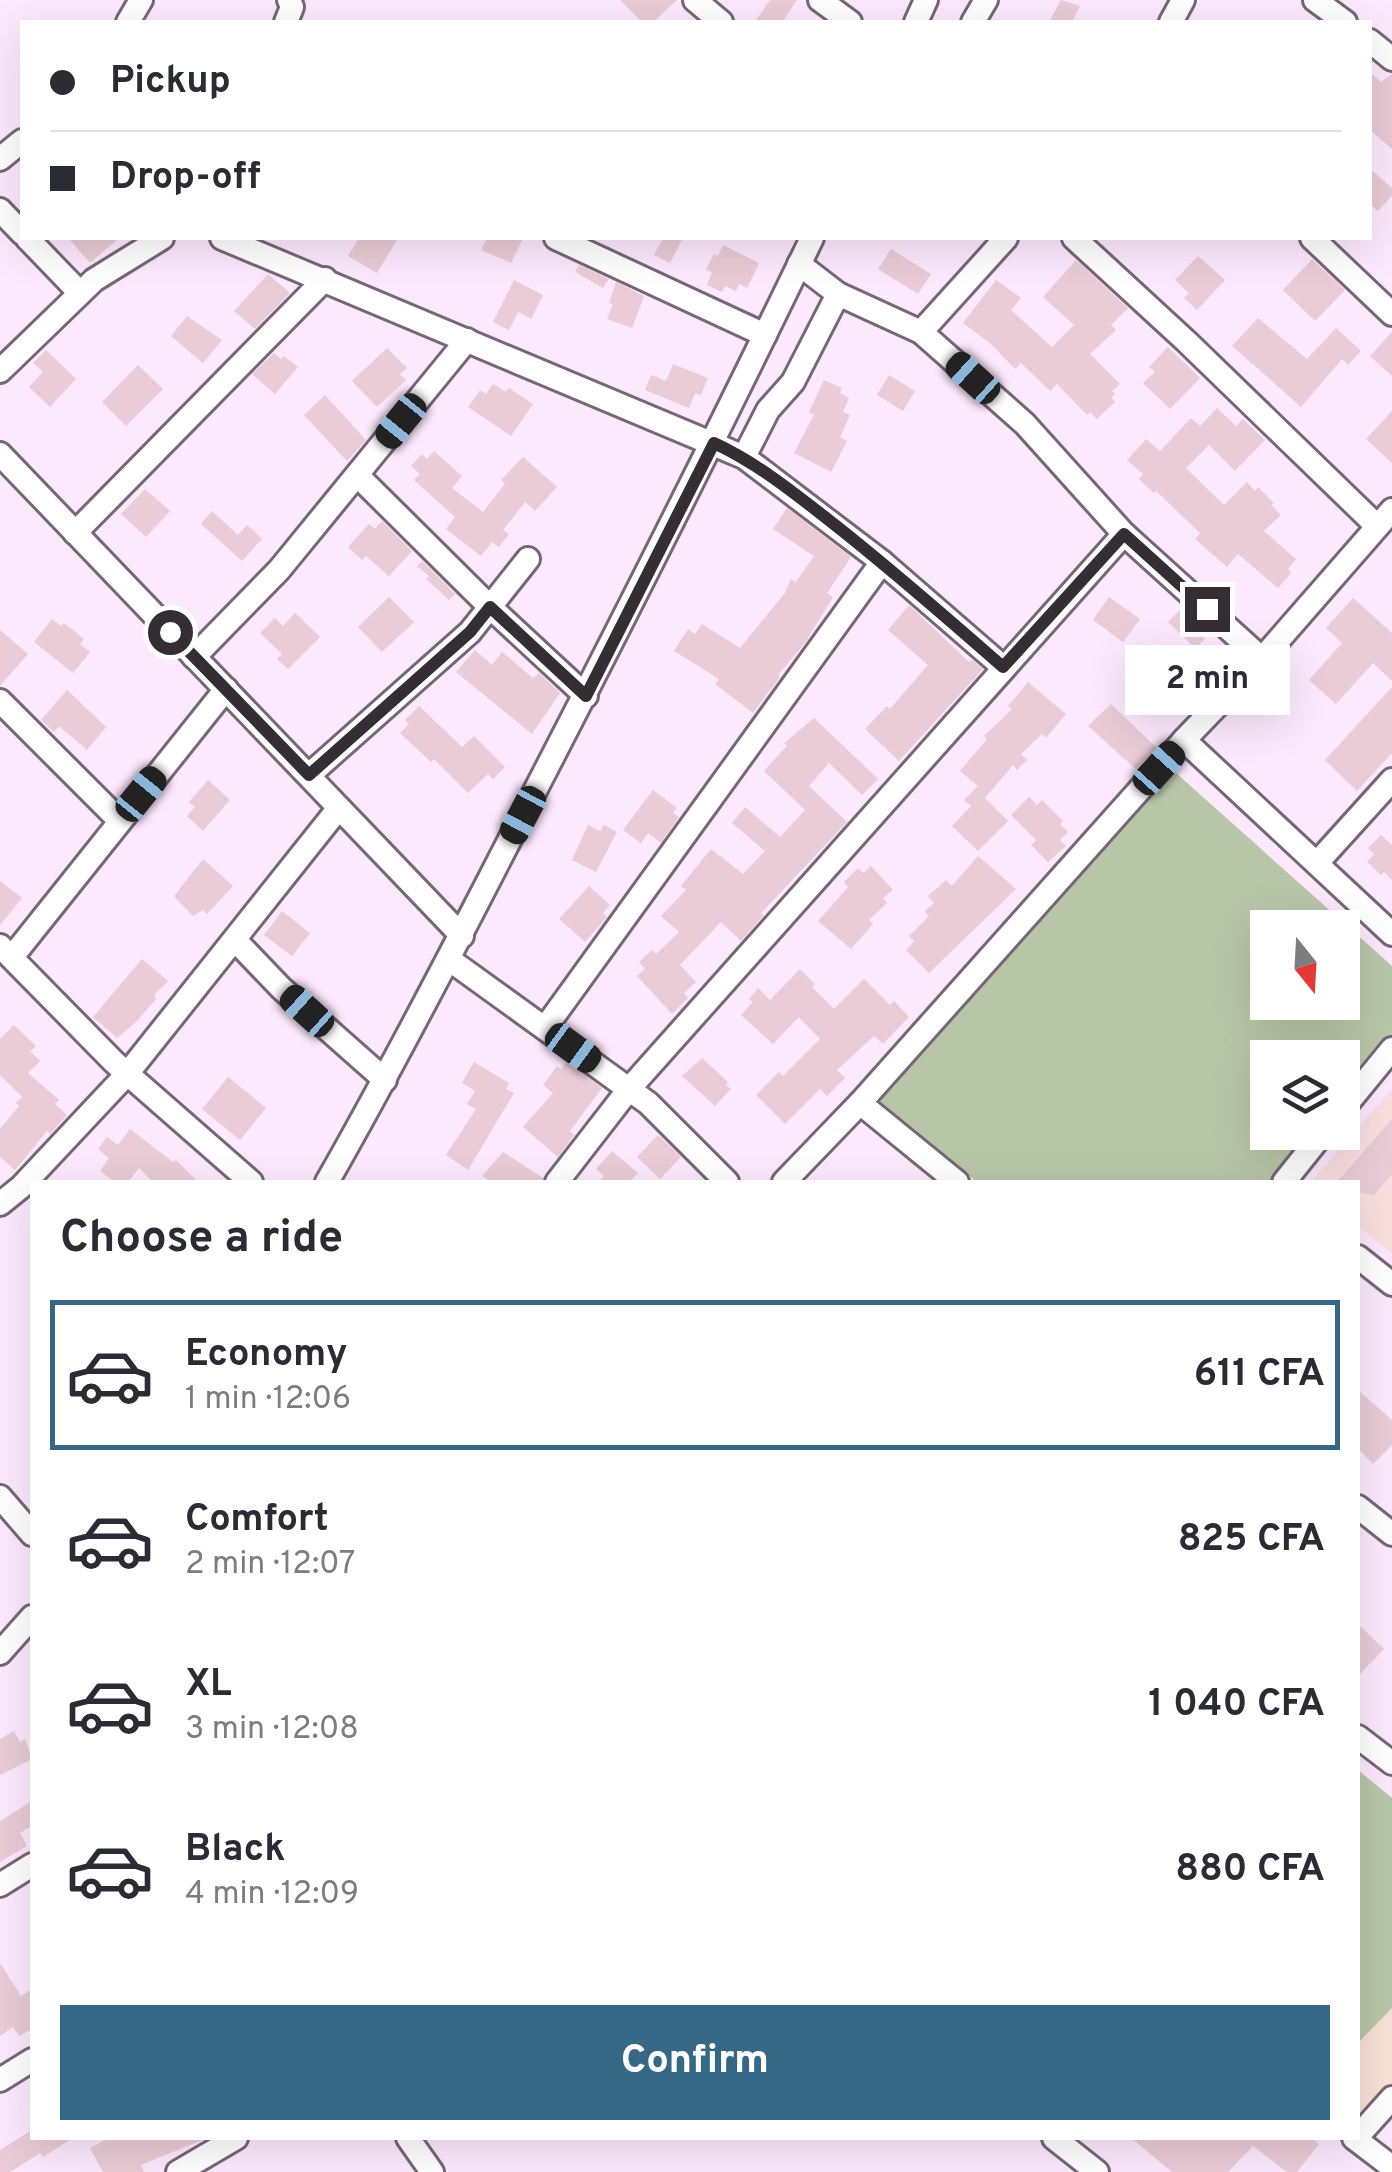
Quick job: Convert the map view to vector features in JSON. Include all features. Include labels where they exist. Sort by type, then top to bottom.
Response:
[{"type":"street","points":[[695,0],[719,20]]},
{"type":"street","points":[[820,0],[847,20]]},
{"type":"street","points":[[1315,0],[1342,20]]},
{"type":"street","points":[[1372,43],[1392,59]]},
{"type":"street","points":[[0,158],[20,143]]},
{"type":"street","points":[[0,210],[20,230]]},
{"type":"street","points":[[30,240],[80,293]]},
{"type":"street","points":[[0,372],[94,280],[159,240]]},
{"type":"street","points":[[227,240],[744,457],[882,562],[1003,667]]},
{"type":"street","points":[[560,240],[765,335]]},
{"type":"street","points":[[328,1180],[450,960],[586,696],[811,240]]},
{"type":"street","points":[[921,332],[1004,240]]},
{"type":"street","points":[[786,1180],[1262,659],[1384,518],[1076,240]]},
{"type":"street","points":[[1314,240],[1392,314]]},
{"type":"street","points":[[799,264],[838,294],[921,332],[1024,424],[1124,534],[1262,659]]},
{"type":"street","points":[[75,533],[325,278]]},
{"type":"street","points":[[744,457],[768,410],[793,382],[838,294]]},
{"type":"street","points":[[194,657],[280,570],[467,340]]},
{"type":"street","points":[[0,454],[462,936]]},
{"type":"street","points":[[357,475],[586,696]]},
{"type":"street","points":[[559,1180],[629,1089],[1124,534]]},
{"type":"street","points":[[309,775],[470,632],[528,559]]},
{"type":"street","points":[[545,1028],[882,562]]},
{"type":"street","points":[[226,690],[120,821],[6,952],[127,1074],[249,1180]]},
{"type":"street","points":[[0,701],[120,821]]},
{"type":"street","points":[[1184,740],[1392,934]]},
{"type":"street","points":[[1316,863],[1392,780]]},
{"type":"street","points":[[0,1204],[127,1074],[338,808]]},
{"type":"street","points":[[236,940],[281,988],[386,1080]]},
{"type":"street","points":[[450,960],[648,1103],[725,1180]]},
{"type":"street","points":[[1360,1088],[1392,1049]]},
{"type":"street","points":[[860,1103],[955,1180]]},
{"type":"street","points":[[1286,1180],[1310,1150]]},
{"type":"street","points":[[1360,1259],[1392,1284]]},
{"type":"street","points":[[0,1496],[30,1532]]},
{"type":"street","points":[[1360,1509],[1392,1534]]},
{"type":"street","points":[[0,1653],[30,1620]]},
{"type":"street","points":[[1360,1739],[1392,1763]]},
{"type":"street","points":[[0,1885],[30,1866]]},
{"type":"street","points":[[0,2080],[30,2061]]},
{"type":"street","points":[[1360,2133],[1392,2098]]},
{"type":"street","points":[[178,2172],[233,2140]]},
{"type":"street","points":[[409,2140],[432,2172]]},
{"type":"street","points":[[1057,2140],[1097,2172]]},
{"type":"street","points":[[1360,2140],[1392,2167]]},
{"type":"shaded area","points":[[1392,1089],[1392,1253],[1360,1228],[1360,1180],[1313,1180],[1339,1150],[1360,1150],[1360,1126]]},
{"type":"shaded area","points":[[1392,2008],[1392,2086],[1360,2119],[1360,2041]]},
{"type":"green space","points":[[1166,764],[1329,910],[1250,910],[1250,1020],[1360,1020],[1360,937],[1392,966],[1392,1060],[1360,1102],[1360,1040],[1250,1040],[1250,1150],[1322,1150],[1299,1180],[974,1180],[874,1100]]},
{"type":"green space","points":[[1360,1772],[1392,1798],[1392,2008],[1360,2041]]},
{"type":"building","points":[[620,0],[677,0],[655,20],[640,20]]},
{"type":"building","points":[[770,0],[797,0],[783,20],[756,20]]},
{"type":"building","points":[[1061,0],[1080,6],[1073,20],[1050,20]]},
{"type":"building","points":[[1372,74],[1381,82],[1392,74],[1392,149],[1372,132]]},
{"type":"building","points":[[1372,171],[1392,188],[1392,196],[1378,211],[1372,206]]},
{"type":"building","points":[[70,240],[117,240],[90,263]]},
{"type":"building","points":[[358,240],[397,240],[377,273],[348,256]]},
{"type":"building","points":[[486,240],[522,240],[511,263],[481,250]]},
{"type":"building","points":[[662,240],[682,240],[670,263],[654,255]]},
{"type":"building","points":[[723,245],[759,263],[747,288],[739,284],[736,291],[725,286],[722,292],[707,285],[712,272],[706,270]]},
{"type":"building","points":[[891,249],[931,274],[918,294],[878,269]]},
{"type":"building","points":[[1198,256],[1225,280],[1197,310],[1184,298],[1189,293],[1175,280]]},
{"type":"building","points":[[1312,259],[1345,290],[1315,321],[1283,290]]},
{"type":"building","points":[[1076,260],[1128,308],[1111,325],[1116,330],[1090,354],[1120,384],[1112,391],[1115,402],[1097,419],[1090,412],[1087,415],[1057,384],[1050,391],[1021,363],[1015,369],[963,323],[996,280],[1021,298],[1011,310],[1052,347],[1074,325],[1043,297]]},
{"type":"building","points":[[579,265],[609,279],[603,288],[575,272]]},
{"type":"building","points":[[268,274],[290,293],[255,329],[234,311]]},
{"type":"building","points":[[514,280],[543,295],[531,319],[518,312],[509,330],[493,322]]},
{"type":"building","points":[[616,282],[644,296],[632,328],[607,319]]},
{"type":"building","points":[[187,316],[222,340],[203,363],[171,336]]},
{"type":"building","points":[[1258,318],[1307,359],[1336,328],[1361,351],[1348,365],[1342,359],[1301,407],[1232,346]]},
{"type":"building","points":[[1392,332],[1392,376],[1370,356]]},
{"type":"building","points":[[1168,347],[1200,378],[1170,409],[1143,383],[1155,372],[1149,367]]},
{"type":"building","points":[[387,348],[407,368],[400,374],[406,380],[377,407],[352,381]]},
{"type":"building","points":[[46,350],[76,379],[50,407],[29,387],[43,372],[33,363]]},
{"type":"building","points":[[274,353],[298,367],[275,394],[252,374]]},
{"type":"building","points":[[673,364],[708,378],[701,395],[695,393],[689,408],[645,390],[651,375],[666,381]]},
{"type":"building","points":[[138,365],[163,389],[126,426],[102,402]]},
{"type":"building","points":[[889,375],[915,391],[903,411],[877,395]]},
{"type":"building","points":[[824,380],[842,388],[840,393],[849,398],[843,412],[850,415],[840,437],[847,441],[831,472],[794,453],[814,415],[809,412]]},
{"type":"building","points":[[493,384],[506,392],[509,388],[533,404],[511,436],[468,407],[480,390],[486,394]]},
{"type":"building","points":[[325,395],[366,440],[347,461],[304,415]]},
{"type":"building","points":[[1217,408],[1236,426],[1243,419],[1265,440],[1235,471],[1209,445],[1186,468],[1224,505],[1247,482],[1274,503],[1271,505],[1281,515],[1264,531],[1296,559],[1288,569],[1291,573],[1278,588],[1238,554],[1227,567],[1195,539],[1200,533],[1139,479],[1143,474],[1127,460],[1146,439],[1160,451],[1191,418],[1200,426]]},
{"type":"building","points":[[1392,411],[1392,463],[1366,439]]},
{"type":"building","points":[[434,451],[462,476],[452,488],[483,512],[505,484],[501,480],[523,457],[557,487],[535,511],[525,502],[503,530],[509,534],[499,547],[492,542],[481,556],[446,529],[455,517],[414,480],[420,474],[411,466],[422,454],[427,459]]},
{"type":"building","points":[[145,489],[170,511],[146,537],[121,514]]},
{"type":"building","points":[[787,508],[851,557],[827,593],[833,597],[805,643],[753,713],[715,684],[719,679],[674,651],[688,629],[695,634],[702,624],[740,648],[785,593],[791,579],[796,582],[814,556],[773,529]]},
{"type":"building","points":[[212,511],[238,535],[247,525],[262,539],[242,561],[201,524]]},
{"type":"building","points":[[382,521],[412,551],[389,576],[366,556],[362,560],[348,547],[369,524],[375,529]]},
{"type":"building","points":[[422,561],[455,594],[449,600],[417,566]]},
{"type":"building","points":[[389,597],[414,622],[382,652],[358,627]]},
{"type":"building","points":[[1109,597],[1140,619],[1123,642],[1093,620]]},
{"type":"building","points":[[1353,598],[1392,633],[1392,681],[1373,663],[1336,704],[1309,680],[1342,643],[1326,628]]},
{"type":"building","points":[[909,605],[969,662],[972,660],[983,669],[899,761],[865,729],[887,706],[890,709],[928,665],[888,630]]},
{"type":"building","points":[[1183,607],[1207,629],[1201,635],[1205,639],[1195,648],[1168,622]]},
{"type":"building","points":[[295,613],[320,637],[288,669],[277,659],[282,654],[260,633],[275,618],[283,626]]},
{"type":"building","points":[[52,619],[84,639],[80,644],[90,652],[73,673],[34,642]]},
{"type":"building","points":[[0,630],[28,654],[0,686]]},
{"type":"building","points":[[475,650],[492,665],[502,652],[533,678],[539,673],[560,693],[532,734],[456,672]]},
{"type":"building","points":[[1028,682],[1066,714],[1046,738],[1042,734],[1021,754],[1027,760],[1017,770],[1013,765],[985,798],[1008,821],[978,851],[952,826],[971,806],[964,800],[978,786],[960,771],[987,739],[984,736],[1012,709],[1008,706]]},
{"type":"building","points":[[1392,687],[1392,753],[1357,791],[1325,760]]},
{"type":"building","points":[[67,690],[106,727],[87,750],[59,726],[54,732],[41,720]]},
{"type":"building","points":[[1111,704],[1157,748],[1136,769],[1088,726]]},
{"type":"building","points":[[419,706],[462,747],[474,736],[505,767],[493,779],[488,774],[468,793],[400,733],[409,724],[405,720]]},
{"type":"building","points":[[814,718],[878,779],[862,795],[829,763],[809,786],[847,822],[761,913],[764,915],[741,941],[721,922],[680,965],[696,982],[684,993],[688,998],[672,1014],[637,976],[645,969],[639,962],[652,950],[656,954],[679,932],[661,916],[686,890],[681,886],[711,849],[743,874],[765,851],[732,823],[745,807],[780,837],[805,810],[764,771],[787,746],[784,743]]},
{"type":"building","points":[[208,780],[230,800],[203,831],[187,816],[195,807],[189,802]]},
{"type":"building","points":[[653,790],[677,808],[673,813],[679,817],[661,843],[648,833],[641,843],[623,830]]},
{"type":"building","points":[[1029,797],[1037,805],[1042,800],[1063,821],[1060,824],[1068,832],[1060,840],[1066,846],[1048,862],[1031,845],[1036,840],[1011,815]]},
{"type":"building","points":[[588,825],[600,831],[604,825],[617,832],[596,872],[572,860]]},
{"type":"building","points":[[1381,835],[1392,845],[1392,880],[1367,862],[1374,854],[1368,848]]},
{"type":"building","points":[[978,856],[1016,889],[929,973],[906,950],[914,941],[909,936],[929,916],[925,911],[934,903],[928,896],[946,880],[952,886]]},
{"type":"building","points":[[203,859],[233,886],[207,914],[203,910],[193,916],[174,896]]},
{"type":"building","points":[[871,866],[893,890],[883,898],[887,903],[869,920],[873,924],[851,949],[818,921],[848,887],[844,882],[858,868],[863,873]]},
{"type":"building","points":[[0,881],[22,898],[0,925]]},
{"type":"building","points":[[589,886],[610,905],[603,913],[607,917],[585,942],[559,919]]},
{"type":"building","points":[[282,911],[310,933],[292,956],[264,935]]},
{"type":"building","points":[[142,959],[168,981],[137,1021],[117,1038],[93,1017]]},
{"type":"building","points":[[800,969],[834,1009],[864,979],[890,1005],[894,1001],[909,1017],[883,1044],[874,1036],[837,1070],[845,1078],[827,1096],[820,1089],[785,1124],[756,1095],[779,1072],[783,1076],[820,1039],[799,1017],[773,1044],[741,1015],[753,1002],[749,999],[758,988],[770,1000]]},
{"type":"building","points":[[14,1025],[36,1046],[30,1051],[40,1061],[28,1073],[59,1100],[55,1104],[67,1115],[50,1134],[47,1131],[15,1170],[0,1157],[0,1129],[22,1097],[0,1075],[0,1039]]},
{"type":"building","points":[[702,1058],[731,1089],[715,1106],[682,1076]]},
{"type":"building","points":[[474,1062],[509,1083],[506,1089],[514,1093],[468,1170],[446,1155],[476,1109],[467,1104],[475,1091],[462,1083]]},
{"type":"building","points":[[566,1062],[602,1088],[570,1131],[574,1135],[558,1157],[523,1127],[553,1093],[543,1085],[557,1066],[561,1069]]},
{"type":"building","points":[[228,1077],[266,1108],[240,1140],[202,1109]]},
{"type":"building","points":[[1392,1119],[1392,1174],[1374,1195],[1360,1192],[1360,1180],[1339,1180]]},
{"type":"building","points":[[130,1129],[173,1162],[176,1160],[196,1180],[151,1180],[139,1168],[130,1180],[112,1180],[100,1171],[109,1158],[98,1149],[107,1137],[118,1145]]},
{"type":"building","points":[[658,1135],[681,1157],[660,1179],[637,1157]]},
{"type":"building","points":[[612,1151],[638,1173],[631,1180],[600,1180],[604,1176],[596,1169]]},
{"type":"building","points":[[503,1152],[543,1178],[489,1180],[482,1176]]},
{"type":"building","points":[[1360,1392],[1392,1420],[1392,1445],[1373,1464],[1360,1451]]},
{"type":"building","points":[[1360,1626],[1384,1649],[1360,1674]]},
{"type":"building","points":[[14,1731],[20,1742],[25,1739],[30,1760],[0,1775],[0,1739]]},
{"type":"building","points":[[30,1802],[30,1827],[20,1833],[27,1846],[0,1862],[0,1821]]},
{"type":"building","points":[[0,1963],[21,1996],[30,1990],[30,2030],[19,2036],[13,2027],[0,2036]]},
{"type":"building","points":[[30,2131],[30,2140],[70,2140],[10,2172],[0,2172],[0,2150]]},
{"type":"building","points":[[105,2140],[202,2140],[141,2165],[144,2172],[103,2172],[90,2148]]},
{"type":"building","points":[[1133,2140],[1314,2140],[1319,2144],[1297,2172],[1287,2172],[1253,2146],[1228,2172],[1172,2172]]},
{"type":"route","points":[[170,632],[309,775],[470,632],[490,607],[586,696],[714,443],[744,457],[882,562],[1003,667],[1124,534],[1207,609]]}]
